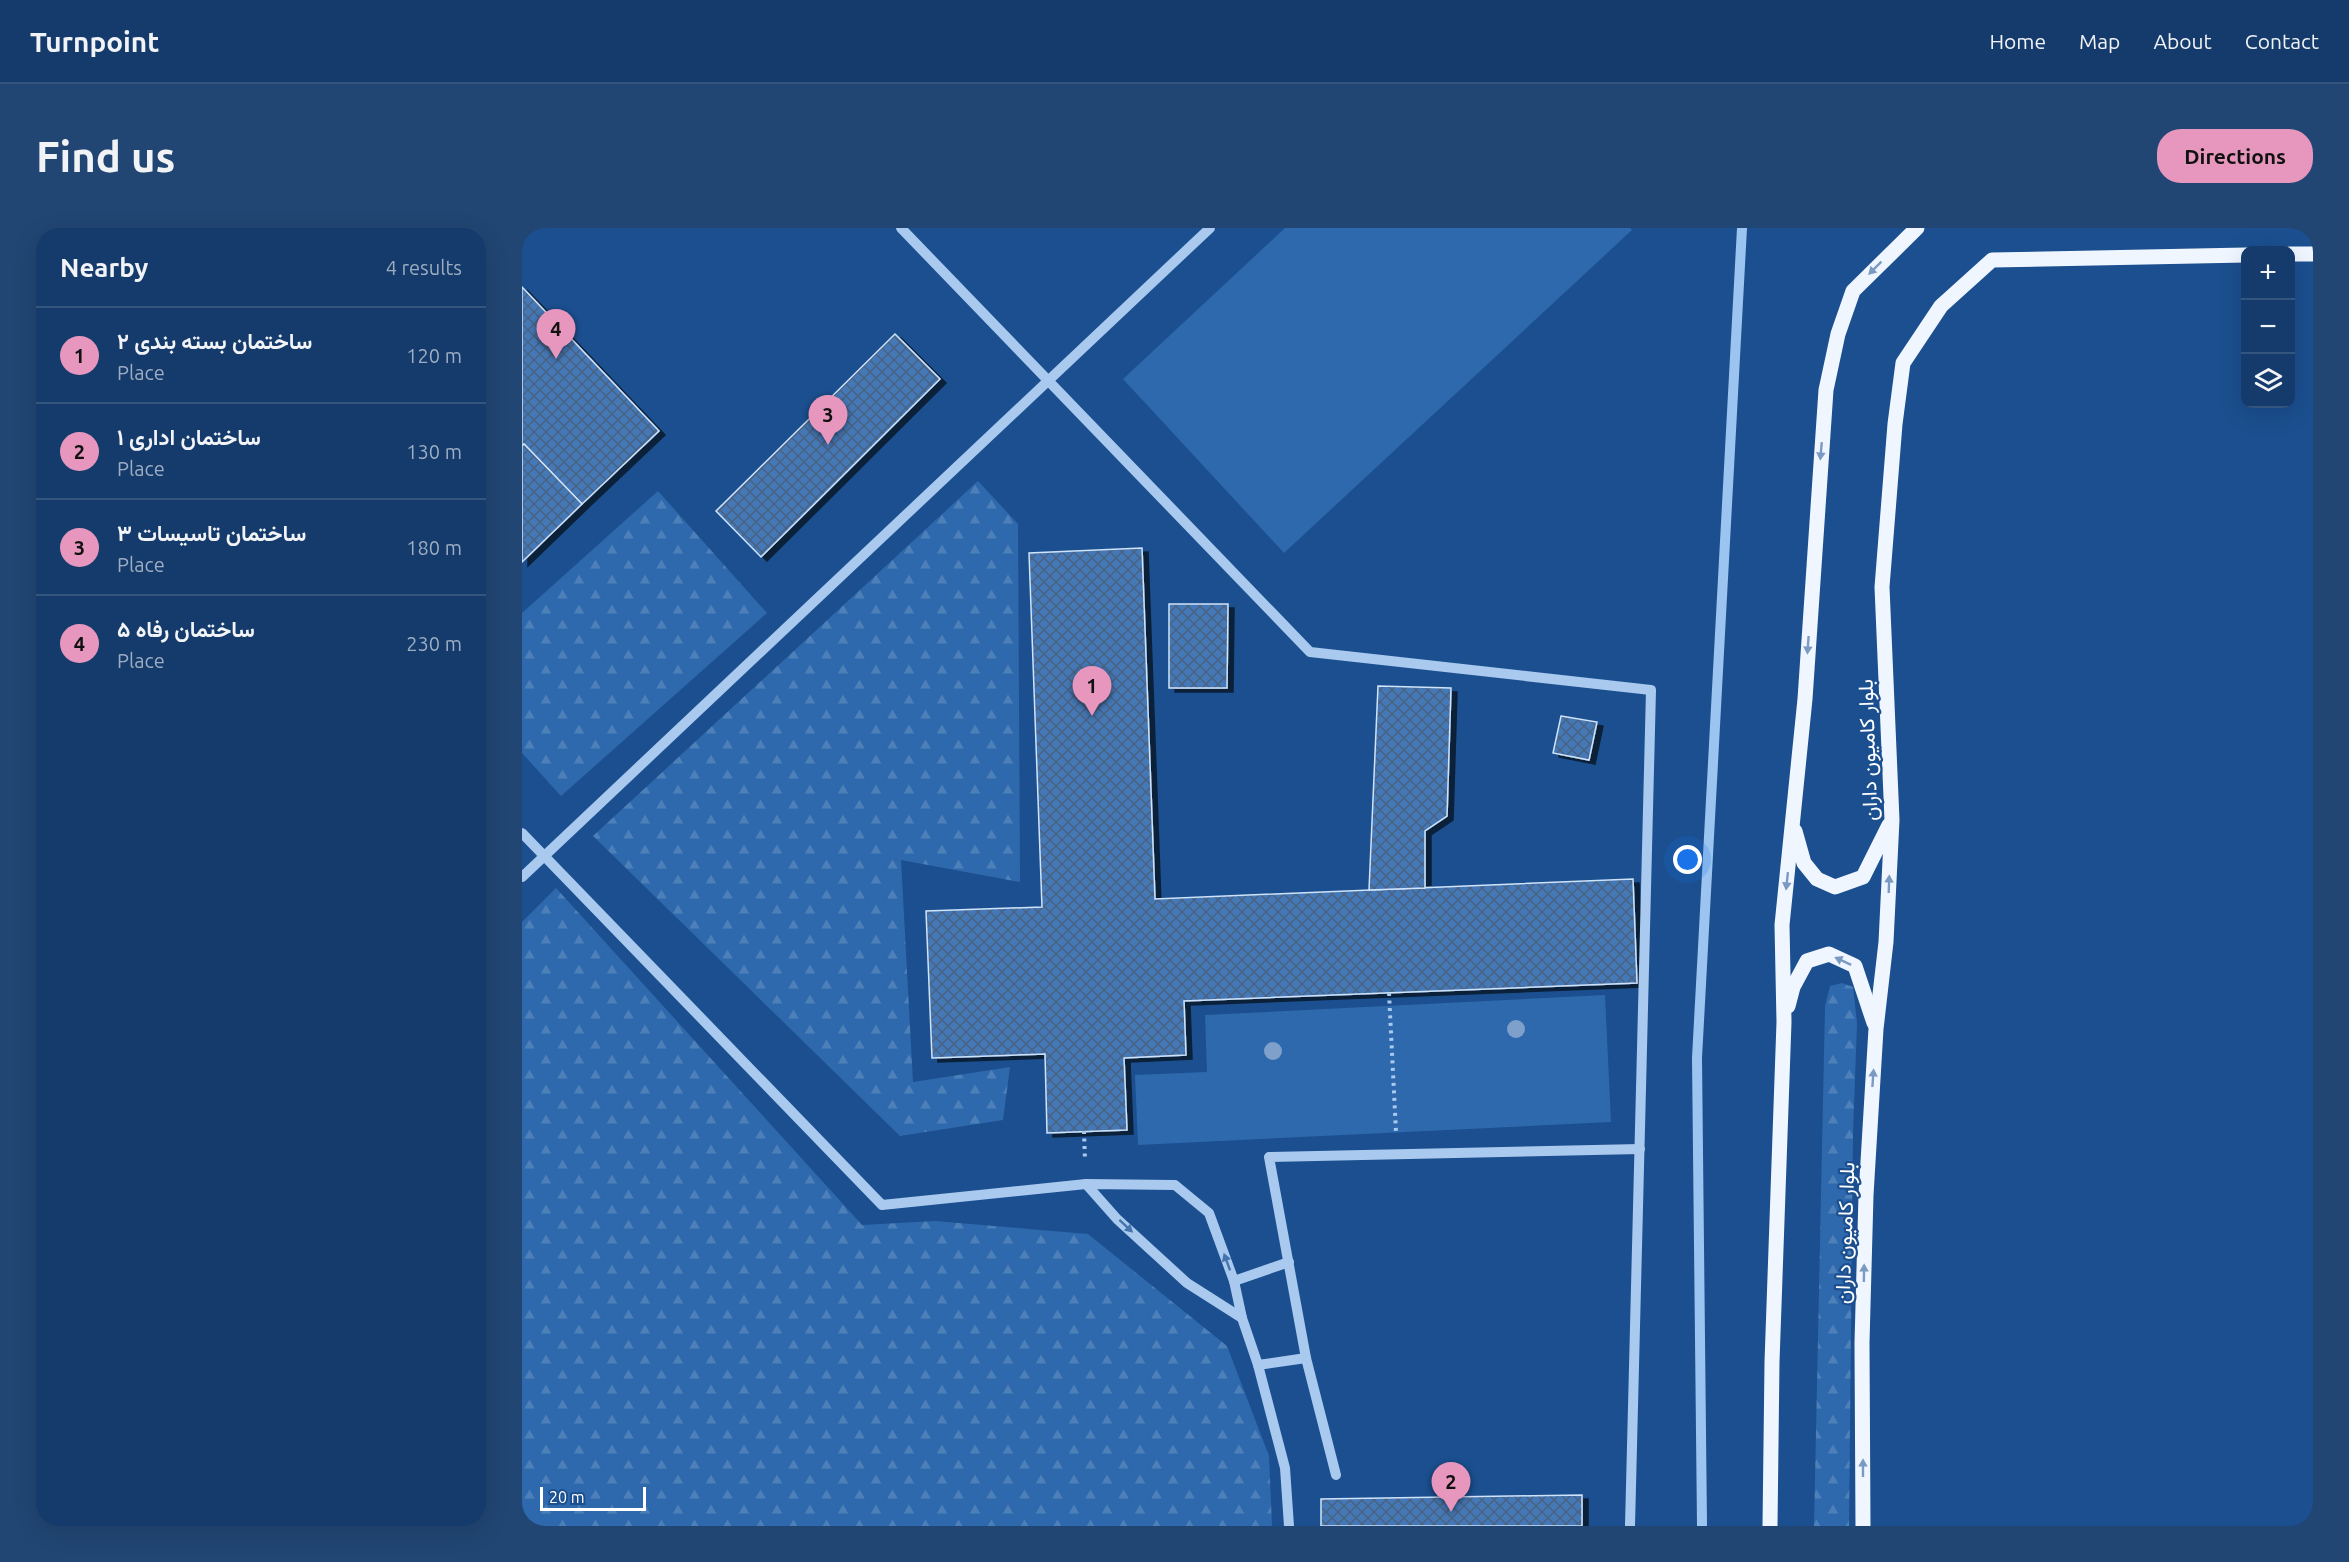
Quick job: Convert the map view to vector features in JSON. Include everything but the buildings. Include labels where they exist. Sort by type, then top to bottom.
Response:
[{"type":"main road","points":[[1770,1526],[1773,1350],[1784,1022],[1782,925],[1805,699],[1826,390],[1838,334],[1853,291],[1917,228]]},
{"type":"main road","points":[[2295,254],[2313,254]]},
{"type":"main road","name":"بلوار کامیون داران","points":[[1863,1526],[1862,1343],[1865,1218],[1876,1029],[1886,942],[1892,820],[1882,587],[1895,424],[1903,363],[1941,306],[1992,260],[2241,255]]},
{"type":"main road","points":[[1793,825],[1804,863],[1817,879],[1835,887],[1863,877],[1892,820]]},
{"type":"main road","points":[[1784,1022],[1793,987],[1807,961],[1829,954],[1855,966],[1876,1029]]},
{"type":"lane","points":[[901,228],[1310,652],[1651,690],[1630,1526]]},
{"type":"lane","points":[[522,877],[1210,228]]},
{"type":"lane","points":[[522,833],[882,1205],[1086,1184],[1175,1185],[1209,1213],[1234,1281],[1242,1318],[1258,1365],[1284,1468],[1288,1526]]},
{"type":"lane","points":[[1336,1475],[1306,1358],[1269,1157],[1640,1149]]},
{"type":"lane","points":[[1086,1184],[1118,1219],[1187,1283],[1242,1318]]},
{"type":"lane","points":[[1234,1281],[1289,1262]]},
{"type":"lane","points":[[1258,1365],[1306,1358]]},
{"type":"path","points":[[1389,993],[1397,1154]]},
{"type":"path","points":[[1084,1131],[1086,1184]]},
{"type":"green space","points":[[1285,228],[1630,228],[1632,230],[1284,553],[1123,379]]},
{"type":"green space","points":[[978,481],[1018,524],[1020,882],[901,860],[913,1082],[1010,1067],[1003,1120],[900,1136],[593,836]]},
{"type":"green space","points":[[658,491],[767,613],[561,796],[522,753],[522,613]]},
{"type":"green space","points":[[556,888],[862,1225],[935,1221],[1088,1234],[1227,1346],[1269,1456],[1272,1526],[522,1526],[522,922]]},
{"type":"green space","points":[[1842,983],[1853,987],[1857,1023],[1853,1134],[1849,1526],[1814,1526],[1825,1006],[1830,986]]},
{"type":"green space","points":[[1605,995],[1611,1122],[1138,1145],[1135,1075],[1207,1072],[1205,1015]]},
{"type":"waterway","points":[[1702,1526],[1697,1058],[1742,228]]},
{"type":"place","name":"۵ ساختمان رفاه","points":[[556,359]]},
{"type":"place","name":"۳ ساختمان تاسیسات","points":[[828,445]]},
{"type":"place","name":"۲ ساختمان بسته بندی","points":[[1092,716]]},
{"type":"place","name":"۱ ساختمان اداری","points":[[1451,1512]]}]
